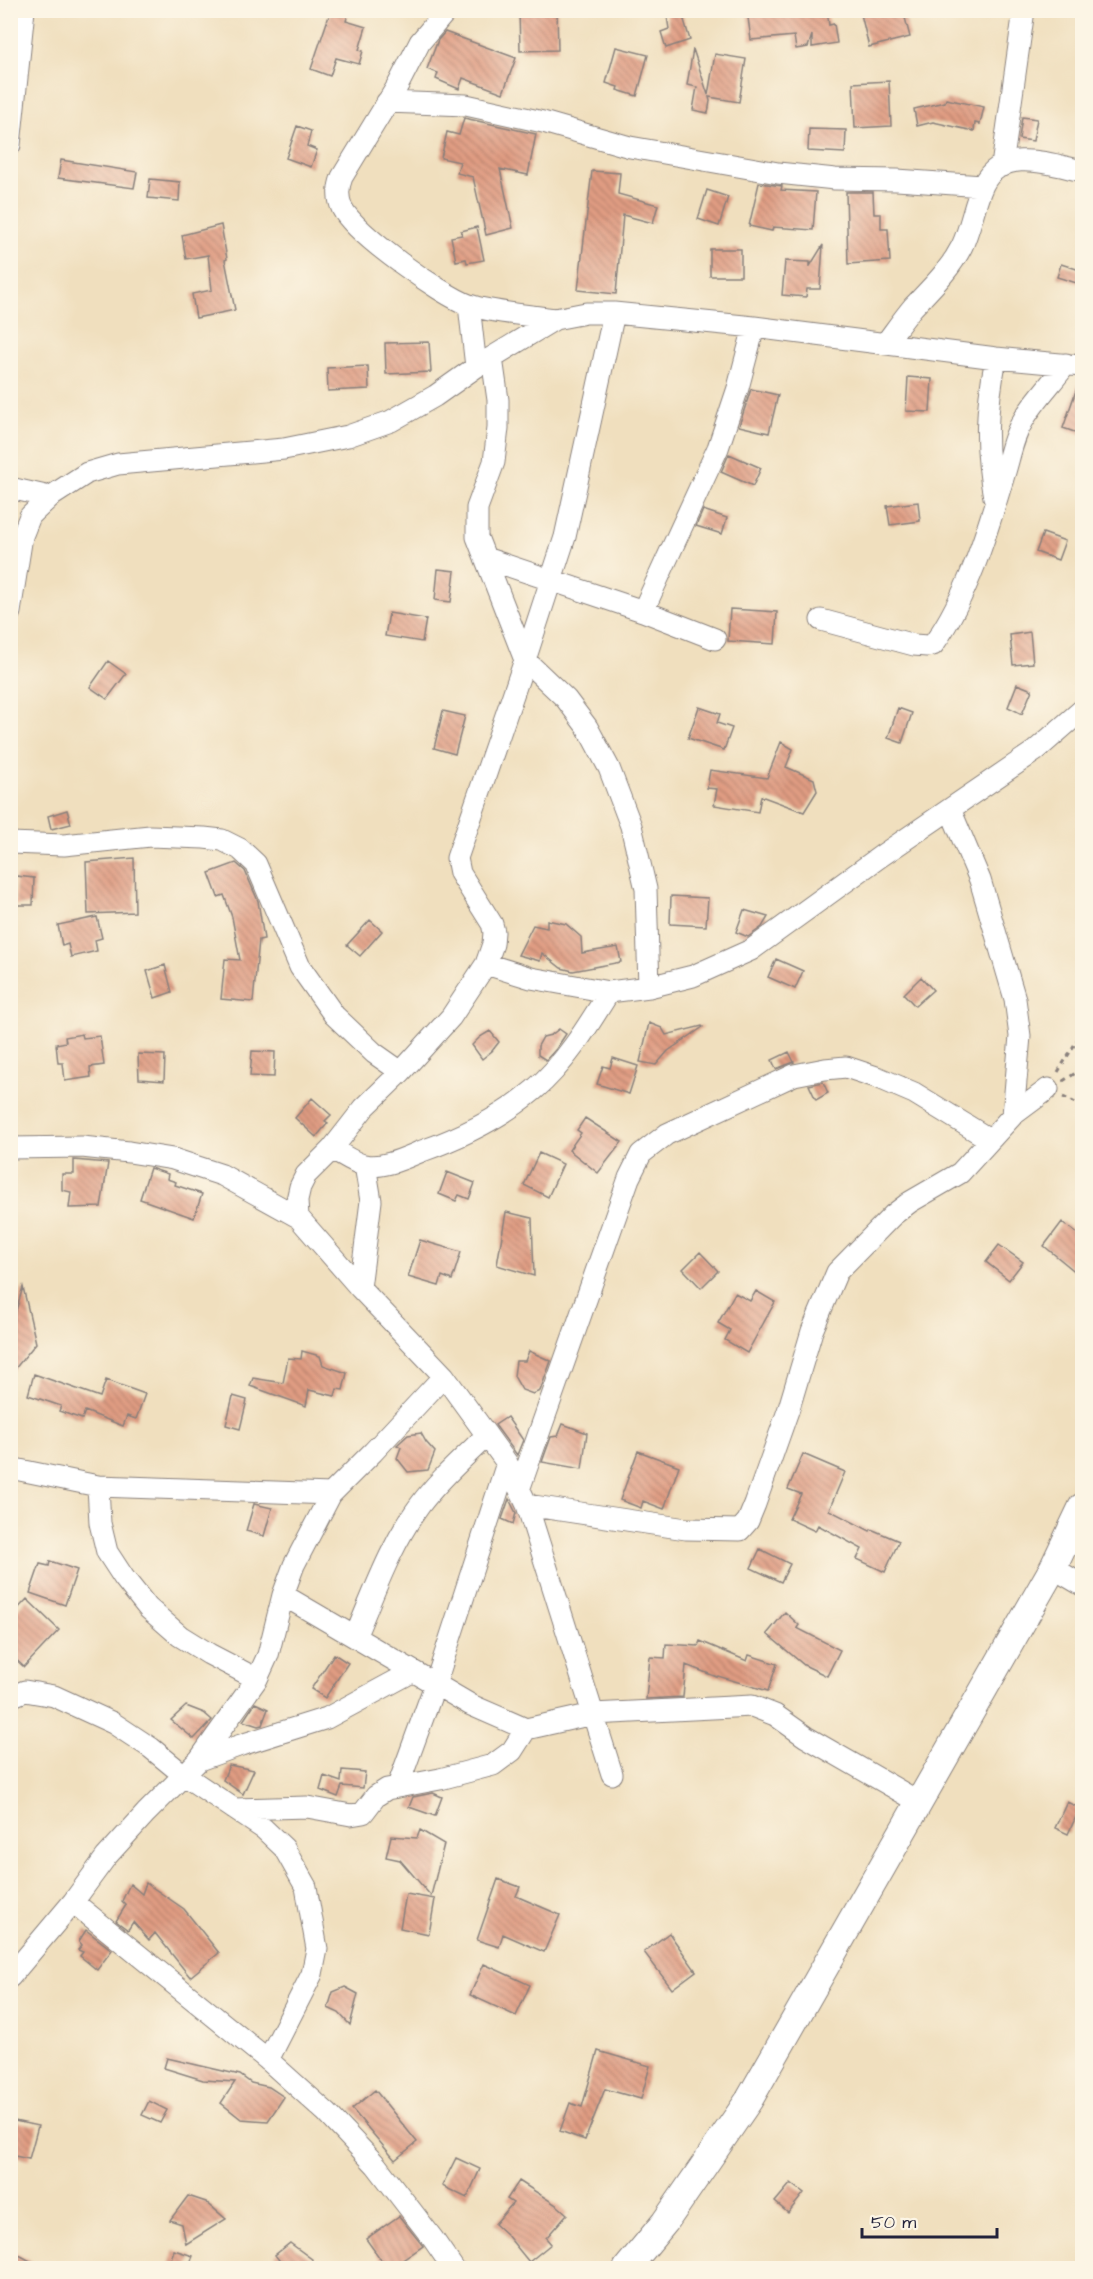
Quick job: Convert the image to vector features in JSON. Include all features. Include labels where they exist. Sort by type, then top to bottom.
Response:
[{"type":"street","points":[[10,145],[24,10]]},
{"type":"street","points":[[447,10],[420,42],[342,177],[338,185],[338,195],[342,208],[350,219],[384,250],[415,274],[469,305],[555,319],[586,313],[614,313],[754,327],[996,358],[1074,365]]},
{"type":"street","points":[[1002,166],[1024,10]]},
{"type":"street","points":[[387,102],[466,105],[543,122],[630,147],[778,173],[835,179],[897,180],[982,186]]},
{"type":"street","points":[[885,344],[912,309],[939,281],[961,247],[982,186],[991,173],[1002,166],[1020,160],[1034,160],[1083,171]]},
{"type":"street","points":[[469,305],[484,362],[498,400],[498,428],[494,462],[477,508],[477,537],[525,660],[566,699],[587,727],[609,768],[631,825],[646,889],[649,987]]},
{"type":"street","points":[[298,1217],[297,1200],[306,1175],[332,1149],[364,1108],[401,1072],[451,1017],[486,964],[493,944],[492,924],[460,873],[457,858],[565,537],[614,313]]},
{"type":"street","points":[[10,612],[22,536],[30,516],[50,497],[87,473],[118,464],[284,449],[348,436],[391,421],[435,396],[484,362],[555,319]]},
{"type":"street","points":[[643,611],[718,448],[738,388],[754,327]]},
{"type":"street","points":[[995,502],[987,442],[988,399],[996,358]]},
{"type":"street","points":[[821,621],[914,645],[933,645],[971,573],[1023,419],[1074,365]]},
{"type":"street","points":[[13,485],[50,497]]},
{"type":"street","points":[[485,558],[643,611],[715,639]]},
{"type":"street","points":[[486,964],[542,980],[609,992],[649,987],[693,976],[752,950],[1035,751],[1083,711]]},
{"type":"street","points":[[950,809],[980,880],[1015,999],[1020,1036],[1013,1115]]},
{"type":"street","points":[[10,843],[64,845],[150,836],[204,837],[222,840],[240,849],[256,864],[300,967],[334,1015],[374,1053],[401,1072]]},
{"type":"street","points":[[332,1149],[365,1165],[383,1165],[438,1145],[483,1124],[535,1089],[567,1054],[609,992]]},
{"type":"street","points":[[524,1496],[629,1178],[641,1154],[667,1134],[794,1075],[846,1067],[914,1093],[989,1139]]},
{"type":"street","points":[[524,1496],[686,1529],[740,1530],[748,1521],[755,1504],[789,1408],[812,1331],[837,1272],[893,1215],[910,1202],[960,1173],[1013,1115],[1048,1089]]},
{"type":"street","points":[[10,1148],[82,1147],[173,1159],[222,1175],[298,1217],[360,1288],[444,1376],[507,1463],[524,1496],[612,1774]]},
{"type":"street","points":[[360,1288],[371,1201],[365,1165]]},
{"type":"street","points":[[10,1977],[73,1902],[106,1857],[146,1813],[200,1760],[257,1679],[268,1654],[283,1595],[298,1556],[330,1494],[444,1376]]},
{"type":"street","points":[[355,1638],[396,1546],[419,1506],[444,1476],[488,1436]]},
{"type":"street","points":[[398,1786],[435,1685],[507,1463]]},
{"type":"street","points":[[10,1468],[98,1486],[330,1494]]},
{"type":"street","points":[[98,1486],[100,1523],[107,1552],[148,1608],[180,1636],[257,1679]]},
{"type":"street","points":[[627,2268],[665,2222],[749,2100],[1053,1568],[1083,1507]]},
{"type":"street","points":[[1053,1568],[1083,1585]]},
{"type":"street","points":[[283,1595],[471,1705],[526,1729],[593,1714],[752,1706],[775,1715],[806,1737],[919,1802]]},
{"type":"street","points":[[200,1760],[327,1718],[412,1672]]},
{"type":"street","points":[[10,1697],[25,1691],[38,1693],[73,1703],[113,1723],[152,1748],[185,1776],[264,1829],[284,1848],[306,1887],[317,1949],[312,1974],[268,2060]]},
{"type":"street","points":[[234,1809],[307,1807],[351,1815],[363,1813],[381,1791],[493,1765],[512,1751],[526,1729]]},
{"type":"street","points":[[73,1902],[268,2060],[327,2113],[376,2165],[434,2239],[453,2268]]},
{"type":"path","points":[[1048,1089],[1083,1032]]},
{"type":"building","points":[[331,10],[349,10],[346,21],[366,27],[359,50],[363,51],[359,64],[336,58],[330,76],[311,69]]},
{"type":"building","points":[[519,10],[557,10],[558,50],[520,51]]},
{"type":"building","points":[[666,10],[681,10],[690,40],[666,48],[661,32],[669,29]]},
{"type":"building","points":[[747,10],[827,10],[829,25],[834,24],[837,43],[812,47],[812,35],[808,47],[796,49],[794,36],[751,40]]},
{"type":"building","points":[[860,10],[903,10],[910,37],[869,47]]},
{"type":"building","points":[[445,32],[516,58],[503,93],[463,78],[459,89],[436,79],[438,73],[427,69],[438,40]]},
{"type":"building","points":[[616,47],[648,55],[637,96],[617,90],[618,87],[606,83]]},
{"type":"building","points":[[693,49],[708,95],[715,54],[746,59],[739,102],[709,97],[708,113],[693,110],[697,87],[687,85]]},
{"type":"building","points":[[889,81],[891,126],[855,128],[853,83]]},
{"type":"building","points":[[946,99],[984,107],[980,124],[975,123],[974,131],[933,122],[917,126],[914,109],[945,102]]},
{"type":"building","points":[[1022,117],[1037,119],[1033,141],[1019,139]]},
{"type":"building","points":[[464,118],[536,134],[528,175],[500,169],[513,228],[486,235],[473,177],[457,173],[460,162],[441,158],[447,132],[459,135]]},
{"type":"building","points":[[297,126],[311,131],[307,146],[317,150],[311,167],[286,158]]},
{"type":"building","points":[[809,129],[846,130],[845,153],[808,151]]},
{"type":"building","points":[[61,160],[137,172],[134,188],[58,178]]},
{"type":"building","points":[[592,171],[620,173],[618,194],[658,205],[653,223],[623,215],[616,294],[578,290]]},
{"type":"building","points":[[150,179],[180,182],[179,201],[148,198]]},
{"type":"building","points":[[759,183],[782,186],[781,190],[816,192],[813,230],[773,227],[772,231],[749,226]]},
{"type":"building","points":[[707,190],[728,197],[719,226],[698,219]]},
{"type":"building","points":[[846,192],[873,192],[874,214],[881,214],[881,229],[888,229],[890,261],[848,264]]},
{"type":"building","points":[[221,225],[235,310],[196,318],[192,294],[212,290],[208,255],[186,259],[182,235]]},
{"type":"building","points":[[477,227],[484,260],[467,263],[466,259],[456,261],[451,237],[462,235],[461,231]]},
{"type":"building","points":[[823,245],[820,289],[807,289],[806,297],[782,295],[785,261],[810,262],[810,266]]},
{"type":"building","points":[[710,249],[741,249],[741,276],[710,276]]},
{"type":"building","points":[[1061,264],[1083,271],[1083,285],[1057,277]]},
{"type":"building","points":[[429,342],[431,372],[386,374],[385,343]]},
{"type":"building","points":[[368,366],[369,389],[328,391],[327,368]]},
{"type":"building","points":[[908,377],[932,379],[930,412],[906,411]]},
{"type":"building","points":[[1080,379],[1083,379],[1083,435],[1063,428]]},
{"type":"building","points":[[751,389],[778,395],[769,433],[739,426]]},
{"type":"building","points":[[729,454],[761,468],[753,486],[721,472]]},
{"type":"building","points":[[918,502],[920,521],[890,525],[887,506]]},
{"type":"building","points":[[703,510],[727,518],[722,534],[696,526]]},
{"type":"building","points":[[1043,533],[1065,541],[1058,560],[1036,552]]},
{"type":"building","points":[[438,569],[455,571],[451,602],[435,600]]},
{"type":"building","points":[[730,609],[777,612],[775,644],[728,641]]},
{"type":"building","points":[[389,613],[426,619],[422,642],[385,636]]},
{"type":"building","points":[[1030,632],[1033,663],[1013,665],[1010,635]]},
{"type":"building","points":[[108,661],[126,674],[107,699],[90,687]]},
{"type":"building","points":[[1017,684],[1032,690],[1022,714],[1008,707]]},
{"type":"building","points":[[699,707],[720,714],[717,723],[732,728],[724,750],[688,738]]},
{"type":"building","points":[[898,708],[912,713],[902,743],[888,738]]},
{"type":"building","points":[[443,711],[465,716],[455,754],[434,748]]},
{"type":"building","points":[[781,742],[793,749],[786,767],[814,779],[817,791],[804,812],[761,796],[758,812],[714,805],[717,789],[707,788],[710,770],[767,778]]},
{"type":"building","points":[[67,810],[71,824],[51,829],[48,816]]},
{"type":"building","points":[[134,858],[135,912],[88,914],[86,862]]},
{"type":"building","points":[[236,863],[245,871],[258,901],[264,939],[259,940],[253,1002],[221,999],[225,959],[240,960],[232,917],[224,895],[218,897],[209,873]]},
{"type":"building","points":[[16,876],[34,878],[33,905],[15,905]]},
{"type":"building","points":[[671,896],[708,898],[706,926],[670,924]]},
{"type":"building","points":[[744,910],[768,917],[762,927],[748,937],[736,932]]},
{"type":"building","points":[[97,917],[102,938],[95,940],[97,951],[71,957],[68,944],[62,946],[58,925]]},
{"type":"building","points":[[370,920],[382,931],[360,956],[347,945]]},
{"type":"building","points":[[547,920],[566,924],[581,937],[582,953],[618,947],[621,962],[573,971],[561,968],[542,953],[540,961],[518,955],[533,925],[547,928]]},
{"type":"building","points":[[776,959],[803,971],[795,989],[768,977]]},
{"type":"building","points":[[165,965],[172,992],[155,998],[147,971]]},
{"type":"building","points":[[921,977],[933,990],[915,1006],[904,994]]},
{"type":"building","points":[[649,1023],[662,1028],[666,1035],[703,1027],[668,1051],[656,1065],[640,1062]]},
{"type":"building","points":[[559,1029],[566,1034],[546,1060],[538,1055],[538,1046],[543,1037]]},
{"type":"building","points":[[490,1031],[499,1042],[482,1059],[472,1045]]},
{"type":"building","points":[[82,1034],[83,1038],[100,1036],[104,1065],[90,1067],[91,1077],[65,1081],[63,1063],[58,1063],[56,1044],[66,1042],[65,1037]]},
{"type":"building","points":[[252,1051],[275,1052],[274,1077],[250,1076]]},
{"type":"building","points":[[789,1052],[794,1062],[776,1069],[772,1060]]},
{"type":"building","points":[[138,1054],[165,1055],[164,1081],[139,1079]]},
{"type":"building","points":[[613,1058],[638,1066],[629,1094],[597,1084],[603,1066],[610,1068]]},
{"type":"building","points":[[823,1082],[828,1093],[816,1100],[809,1085]]},
{"type":"building","points":[[312,1098],[331,1115],[325,1121],[328,1123],[316,1137],[295,1118]]},
{"type":"building","points":[[585,1118],[622,1142],[598,1173],[569,1150],[581,1133],[577,1130]]},
{"type":"building","points":[[539,1153],[563,1164],[548,1197],[524,1185]]},
{"type":"building","points":[[74,1160],[108,1163],[101,1207],[69,1208],[71,1192],[62,1190],[62,1174],[74,1174]]},
{"type":"building","points":[[150,1168],[168,1174],[167,1179],[176,1182],[175,1185],[202,1194],[194,1218],[140,1199]]},
{"type":"building","points":[[447,1172],[475,1183],[469,1199],[459,1195],[456,1201],[439,1194]]},
{"type":"building","points":[[506,1212],[532,1218],[534,1276],[497,1265]]},
{"type":"building","points":[[1062,1222],[1083,1238],[1083,1278],[1044,1246]]},
{"type":"building","points":[[420,1240],[461,1252],[452,1280],[442,1276],[439,1286],[408,1277]]},
{"type":"building","points":[[999,1245],[1023,1262],[1009,1280],[986,1262]]},
{"type":"building","points":[[700,1252],[718,1271],[701,1288],[683,1269]]},
{"type":"building","points":[[23,1287],[36,1343],[10,1375],[10,1331]]},
{"type":"building","points":[[756,1291],[775,1302],[747,1353],[725,1340],[730,1330],[718,1323],[735,1293],[750,1301]]},
{"type":"building","points":[[302,1351],[320,1356],[323,1365],[347,1373],[343,1390],[337,1389],[335,1396],[309,1390],[306,1406],[250,1386],[253,1378],[283,1383],[288,1358],[301,1359]]},
{"type":"building","points":[[529,1351],[551,1361],[540,1391],[533,1394],[522,1390],[514,1376],[516,1361],[525,1361]]},
{"type":"building","points":[[34,1374],[100,1397],[106,1380],[145,1394],[136,1419],[127,1416],[123,1426],[85,1411],[82,1419],[59,1411],[61,1406],[28,1395]]},
{"type":"building","points":[[233,1396],[247,1400],[240,1429],[226,1425]]},
{"type":"building","points":[[507,1417],[523,1440],[517,1455],[495,1425]]},
{"type":"building","points":[[563,1424],[587,1433],[582,1469],[542,1462],[551,1437],[558,1436]]},
{"type":"building","points":[[421,1433],[435,1452],[428,1470],[408,1472],[397,1458],[401,1447],[397,1445],[408,1435]]},
{"type":"building","points":[[638,1451],[679,1466],[664,1509],[643,1501],[641,1508],[620,1500]]},
{"type":"building","points":[[803,1454],[845,1472],[829,1510],[870,1531],[871,1529],[899,1541],[885,1572],[857,1559],[862,1549],[818,1525],[815,1531],[789,1519],[801,1494],[788,1489]]},
{"type":"building","points":[[509,1499],[516,1513],[513,1524],[502,1519]]},
{"type":"building","points":[[254,1504],[272,1508],[264,1536],[246,1531]]},
{"type":"building","points":[[760,1549],[790,1564],[781,1582],[751,1568]]},
{"type":"building","points":[[50,1561],[77,1570],[65,1605],[30,1593],[40,1564],[49,1566]]},
{"type":"building","points":[[27,1599],[59,1630],[24,1667],[10,1654],[10,1617]]},
{"type":"building","points":[[785,1612],[799,1625],[797,1628],[840,1650],[827,1676],[804,1665],[767,1634]]},
{"type":"building","points":[[700,1641],[747,1661],[749,1655],[777,1664],[768,1691],[717,1677],[686,1665],[683,1697],[646,1699],[650,1657],[665,1658],[666,1644],[698,1646]]},
{"type":"building","points":[[334,1654],[348,1663],[325,1698],[311,1689]]},
{"type":"building","points":[[255,1703],[268,1709],[262,1725],[258,1726],[243,1721]]},
{"type":"building","points":[[186,1706],[204,1713],[212,1720],[194,1739],[171,1720]]},
{"type":"building","points":[[229,1765],[254,1770],[243,1794],[223,1780]]},
{"type":"building","points":[[342,1770],[365,1772],[363,1788],[342,1786],[338,1797],[320,1790],[324,1776],[341,1782]]},
{"type":"building","points":[[433,1793],[442,1797],[435,1816],[409,1807],[413,1797]]},
{"type":"building","points":[[1067,1802],[1080,1808],[1068,1834],[1055,1828]]},
{"type":"building","points":[[420,1830],[444,1844],[431,1896],[400,1860],[386,1857],[391,1836],[417,1838]]},
{"type":"building","points":[[498,1879],[520,1887],[516,1896],[560,1915],[544,1952],[503,1934],[499,1947],[477,1940]]},
{"type":"building","points":[[146,1883],[184,1909],[219,1953],[190,1977],[155,1933],[149,1940],[133,1922],[128,1930],[116,1921],[126,1905],[122,1901],[130,1884],[142,1894]]},
{"type":"building","points":[[406,1894],[435,1899],[429,1934],[400,1928]]},
{"type":"building","points":[[86,1930],[112,1950],[97,1970],[80,1956],[83,1952],[78,1950],[82,1945],[79,1941]]},
{"type":"building","points":[[669,1933],[696,1971],[672,1989],[644,1952]]},
{"type":"building","points":[[484,1964],[530,1985],[516,2016],[470,1995]]},
{"type":"building","points":[[345,1987],[358,1994],[350,2025],[339,2013],[328,2008],[333,1992]]},
{"type":"building","points":[[598,2051],[650,2066],[641,2099],[605,2089],[585,2140],[560,2131],[570,2103],[582,2107]]},
{"type":"building","points":[[167,2058],[240,2075],[251,2083],[269,2087],[284,2097],[268,2121],[241,2119],[221,2103],[235,2082],[203,2080],[164,2068]]},
{"type":"building","points":[[375,2090],[417,2142],[395,2160],[352,2109]]},
{"type":"building","points":[[149,2101],[167,2110],[160,2123],[142,2115]]},
{"type":"building","points":[[10,2120],[38,2126],[29,2159],[10,2155]]},
{"type":"building","points":[[456,2158],[480,2169],[467,2198],[442,2186]]},
{"type":"building","points":[[519,2181],[567,2214],[546,2238],[551,2244],[529,2262],[495,2224],[513,2203],[507,2199]]},
{"type":"building","points":[[791,2183],[804,2193],[788,2213],[775,2202]]},
{"type":"building","points":[[188,2196],[206,2202],[226,2219],[186,2244],[182,2224],[170,2220]]},
{"type":"building","points":[[399,2216],[423,2246],[391,2268],[387,2268],[366,2239]]},
{"type":"building","points":[[290,2243],[313,2260],[307,2268],[285,2268],[275,2255]]},
{"type":"building","points":[[10,2250],[43,2268],[10,2268]]},
{"type":"building","points":[[174,2250],[193,2256],[188,2268],[168,2268]]}]
